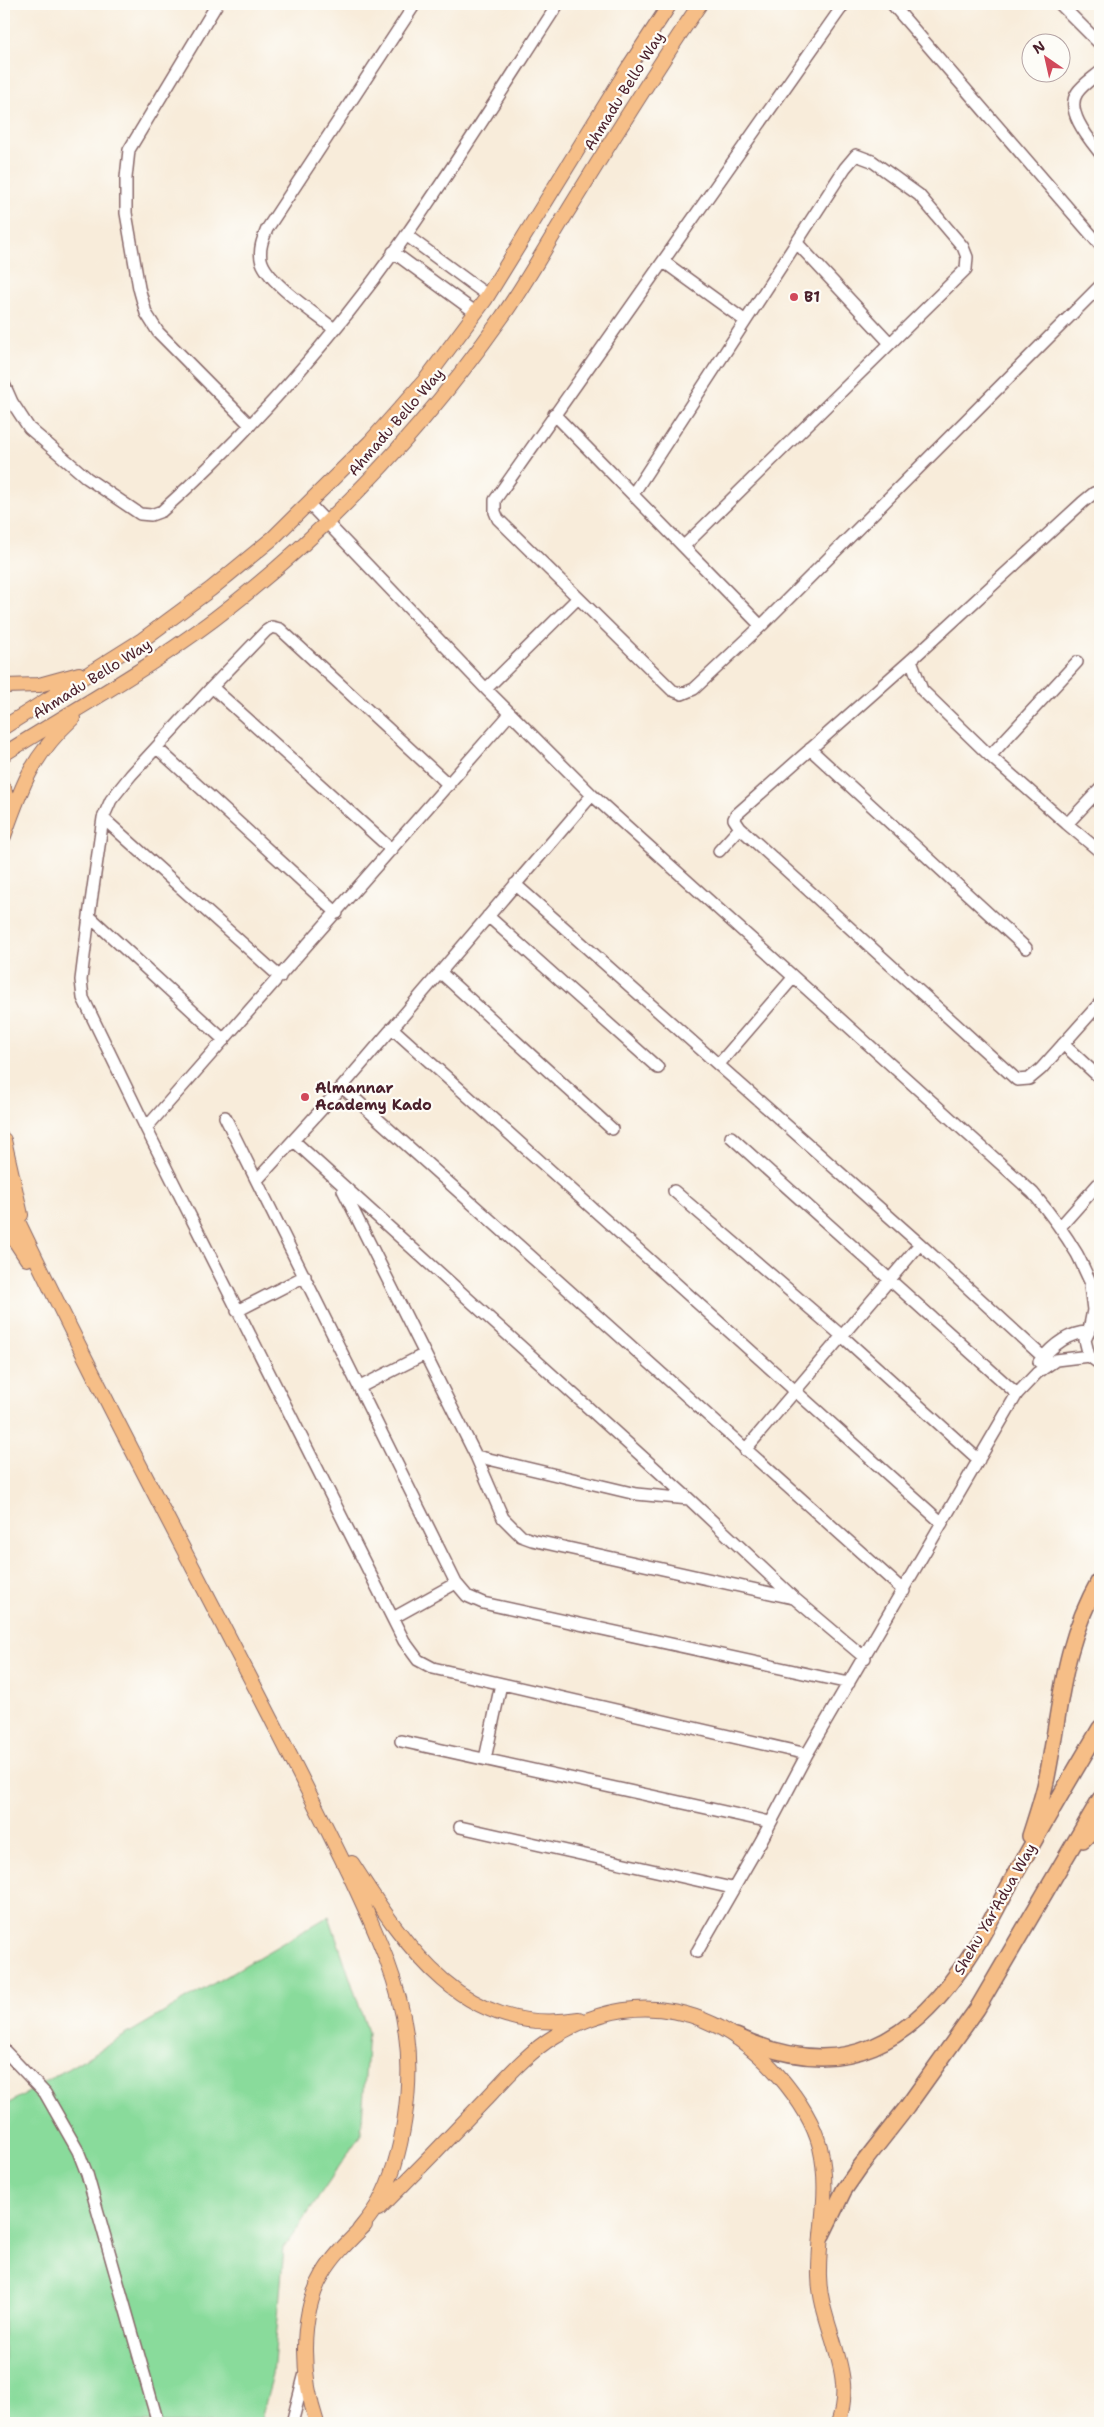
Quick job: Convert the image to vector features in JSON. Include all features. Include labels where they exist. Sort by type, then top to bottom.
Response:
[{"type":"highway","points":[[1019,1866],[1047,1779],[1061,1687],[1072,1640],[1087,1601],[1100,1579]]},
{"type":"highway","name":"Shehu Yar'Adua Way","points":[[736,2036],[762,2048],[782,2054],[804,2058],[827,2057],[848,2054],[873,2046],[896,2034],[928,2010],[976,1948],[1019,1866],[1100,1728]]},
{"type":"highway","points":[[822,2235],[841,2196],[860,2167],[925,2083],[977,2009],[1100,1799]]},
{"type":"highway","points":[[1065,1860],[1100,1823]]},
{"type":"main road","name":"Ahmadu Bello Way","points":[[4,727],[110,662],[212,589],[273,538],[370,442],[426,378],[487,296],[630,65],[670,4]]},
{"type":"main road","name":"Ahmadu Bello Way","points":[[4,754],[160,656],[230,607],[293,554],[386,461],[445,392],[503,316],[648,80],[700,4]]},
{"type":"main road","points":[[4,686],[18,687],[58,681],[110,662]]},
{"type":"main road","points":[[6,830],[21,787],[32,764],[44,748],[73,718],[114,685]]},
{"type":"main road","points":[[4,788],[8,801],[6,830]]},
{"type":"main road","points":[[4,1140],[27,1242]]},
{"type":"main road","points":[[4,1192],[64,1315],[321,1817],[380,1943],[398,1989],[406,2035],[408,2080],[405,2115],[398,2148],[379,2202],[360,2230]]},
{"type":"main road","points":[[4,1224],[64,1315]]},
{"type":"main road","points":[[321,1817],[397,1932],[439,1976],[460,1992],[494,2012],[526,2021],[555,2022],[641,2008],[665,2008],[689,2014],[736,2036],[772,2068],[790,2089],[813,2128],[819,2145],[826,2186],[819,2275],[821,2297],[841,2365],[844,2385],[838,2423]]},
{"type":"main road","points":[[317,2423],[306,2367],[306,2335],[315,2290],[334,2259],[520,2064],[552,2038],[595,2017]]},
{"type":"street","points":[[217,4],[129,150],[126,178],[126,213],[139,288],[146,313],[158,332],[249,424]]},
{"type":"street","points":[[334,329],[270,276],[261,261],[260,246],[267,228],[415,4]]},
{"type":"street","points":[[4,384],[12,402],[29,428],[87,478],[140,514],[151,515],[162,511],[188,488],[249,424],[308,361],[334,329],[406,235],[558,4]]},
{"type":"street","points":[[844,4],[495,500],[495,512],[498,519],[577,600],[672,690],[682,694],[694,688],[761,626],[1100,286]]},
{"type":"street","points":[[892,4],[1100,245]]},
{"type":"street","points":[[1060,4],[1100,44]]},
{"type":"street","points":[[1100,72],[1077,93],[1073,106],[1078,119],[1100,153]]},
{"type":"street","points":[[633,494],[744,320],[845,168],[856,155],[872,161],[918,195],[963,247],[967,257],[966,269],[959,278],[890,343],[684,546]]},
{"type":"street","points":[[406,235],[487,296]]},
{"type":"street","points":[[796,242],[890,343]]},
{"type":"street","points":[[393,252],[476,312]]},
{"type":"street","points":[[664,262],[744,320]]},
{"type":"street","points":[[554,414],[761,626]]},
{"type":"street","points":[[1100,492],[1094,493],[1083,502],[911,660],[736,815],[734,819],[740,828],[1017,1080],[1029,1079],[1100,1003]]},
{"type":"street","points":[[309,504],[328,521],[510,714],[592,795],[1032,1193],[1060,1227],[1078,1255],[1089,1282],[1099,1297]]},
{"type":"street","points":[[486,689],[577,600]]},
{"type":"street","points":[[449,785],[280,630],[272,628],[266,631],[212,687],[111,800],[103,818],[89,916],[80,980],[83,998],[237,1311],[404,1641],[418,1660],[433,1668],[807,1754]]},
{"type":"street","points":[[911,660],[922,690],[990,756],[1098,850]]},
{"type":"street","points":[[990,756],[1077,662]]},
{"type":"street","points":[[212,687],[392,850]]},
{"type":"street","points":[[146,1128],[337,914],[510,714]]},
{"type":"street","points":[[157,748],[337,914]]},
{"type":"street","points":[[810,749],[1026,948]]},
{"type":"street","points":[[1067,824],[1100,789]]},
{"type":"street","points":[[257,1180],[294,1142],[342,1087],[592,795]]},
{"type":"street","points":[[103,818],[280,976]]},
{"type":"street","points":[[719,851],[740,828]]},
{"type":"street","points":[[516,884],[920,1244],[1043,1357]]},
{"type":"street","points":[[89,916],[224,1040]]},
{"type":"street","points":[[488,916],[658,1068]]},
{"type":"street","points":[[440,972],[612,1129]]},
{"type":"street","points":[[719,1064],[793,978]]},
{"type":"street","points":[[392,1028],[942,1523]]},
{"type":"street","points":[[1063,1044],[1100,1078]]},
{"type":"street","points":[[342,1087],[904,1591]]},
{"type":"street","points":[[225,1117],[456,1583],[468,1596],[483,1602],[849,1683]]},
{"type":"street","points":[[731,1137],[1017,1394]]},
{"type":"street","points":[[294,1142],[689,1499],[794,1598],[865,1658]]},
{"type":"street","points":[[1060,1227],[1100,1182]]},
{"type":"street","points":[[340,1184],[476,1456],[503,1518],[521,1536],[794,1598]]},
{"type":"street","points":[[674,1191],[842,1336],[979,1460]]},
{"type":"street","points":[[745,1450],[920,1244]]},
{"type":"street","points":[[237,1311],[305,1276]]},
{"type":"street","points":[[1089,1282],[1093,1310],[1085,1348],[1097,1363]]},
{"type":"street","points":[[697,1952],[807,1754],[865,1658],[1017,1394],[1043,1357],[1070,1335],[1088,1331],[1100,1320]]},
{"type":"street","points":[[360,1388],[425,1354]]},
{"type":"street","points":[[1026,1382],[1056,1360],[1097,1363]]},
{"type":"street","points":[[476,1456],[636,1494],[689,1499]]},
{"type":"street","points":[[393,1618],[456,1583]]},
{"type":"street","points":[[485,1759],[501,1684]]},
{"type":"street","points":[[401,1741],[770,1822]]},
{"type":"street","points":[[460,1827],[732,1888]]},
{"type":"street","points":[[4,2050],[45,2093],[78,2151],[87,2174],[158,2423]]},
{"type":"street","points":[[292,2423],[306,2367]]},
{"type":"green space","points":[[329,1916],[368,2032],[361,2134],[284,2248],[273,2375],[260,2423],[4,2423],[4,2106]]},
{"type":"place","name":"B1","points":[[794,297]]},
{"type":"place","name":"Almannar Academy Kado","points":[[305,1097]]}]
